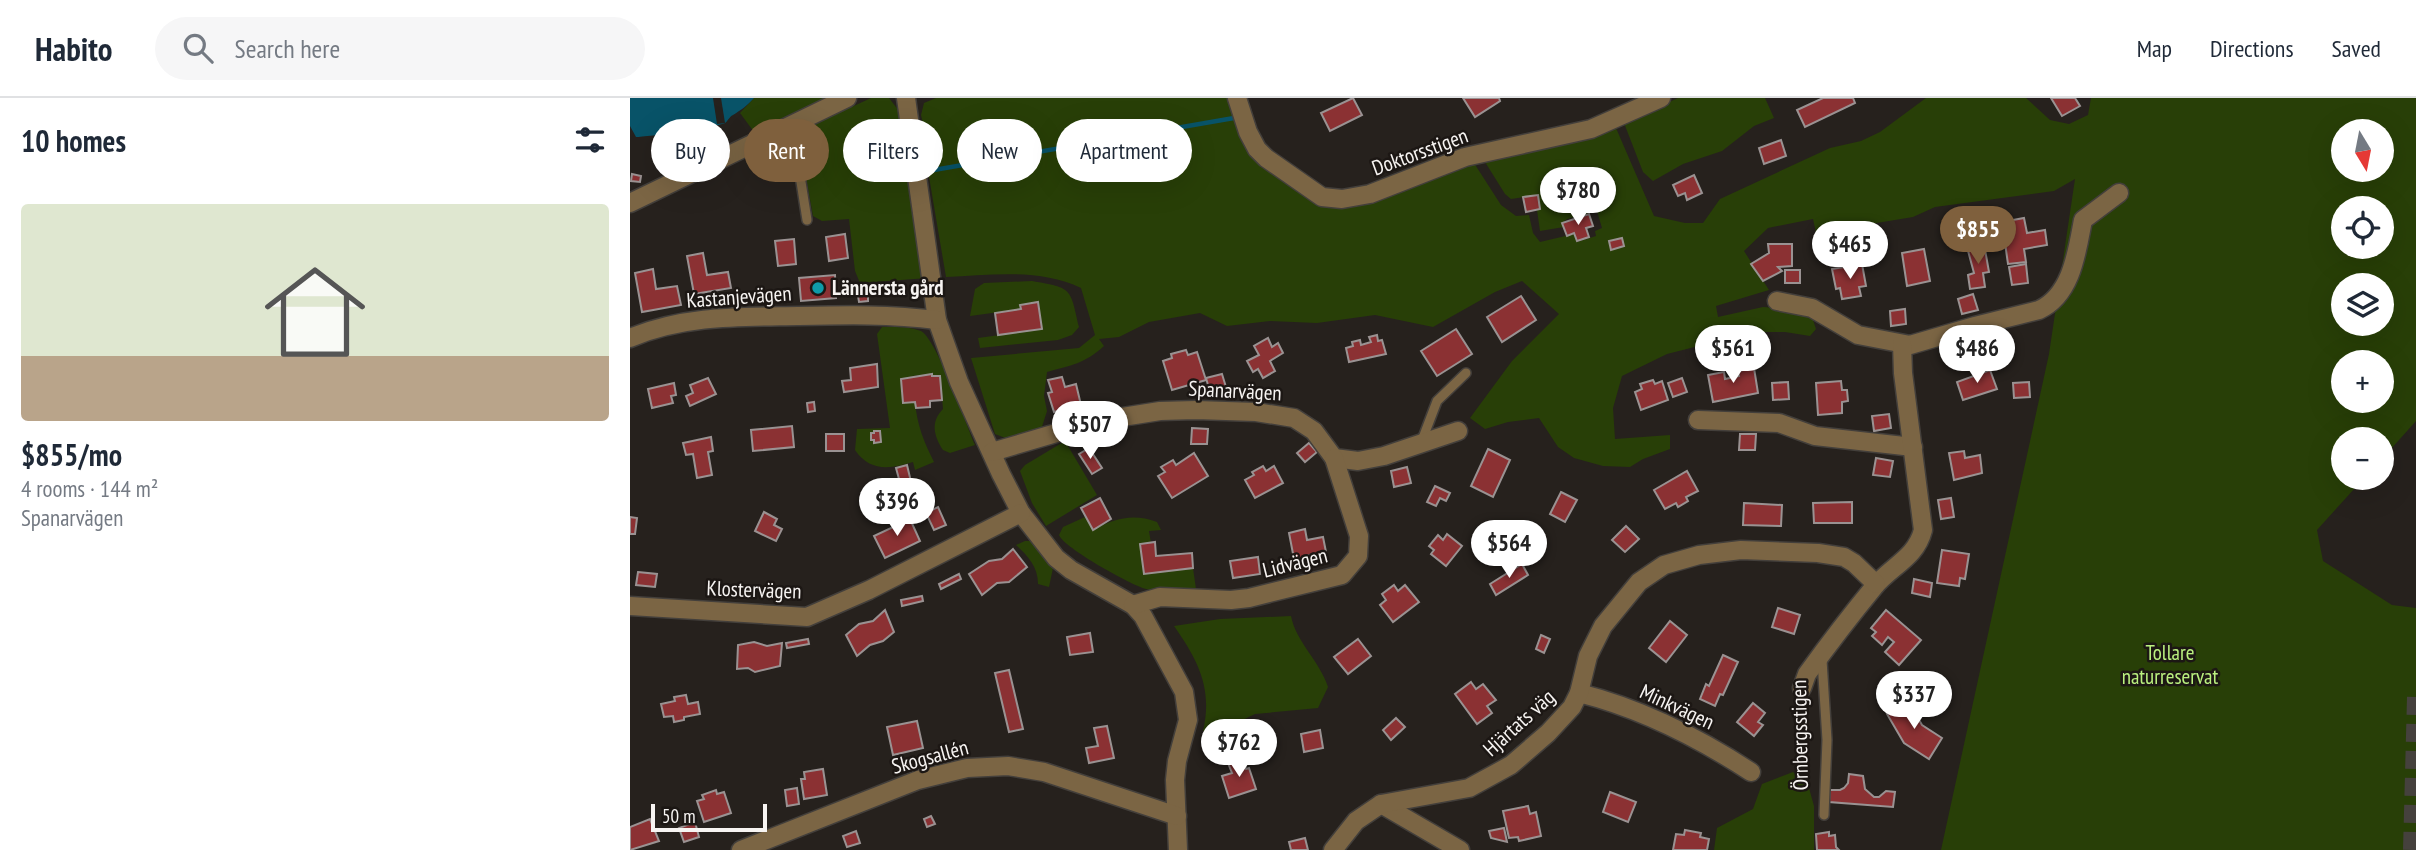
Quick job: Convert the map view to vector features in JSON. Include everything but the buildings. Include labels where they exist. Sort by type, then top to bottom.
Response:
[{"type":"street","points":[[803,119],[847,98]]},
{"type":"street","points":[[905,98],[937,320],[959,382],[992,453],[1021,513],[1056,558],[1065,566],[1132,604],[1154,635],[1184,692],[1188,720],[1177,761],[1178,850]]},
{"type":"street","name":"Doktorsstigen","points":[[1237,98],[1248,132],[1257,149],[1266,158],[1322,197],[1342,200],[1370,194],[1465,157],[1591,129],[1661,98]]},
{"type":"street","points":[[630,203],[744,147]]},
{"type":"street","points":[[1777,301],[1812,308],[1858,335],[1910,345],[2048,307],[2061,292],[2075,263],[2083,220],[2119,193]]},
{"type":"street","name":"Kastanjevägen","points":[[630,338],[680,323],[733,316],[879,314],[937,320]]},
{"type":"street","name":"Örnbergsstigen","points":[[1802,688],[1807,674],[1876,584],[1917,548],[1921,538],[1923,530],[1903,373],[1902,344]]},
{"type":"street","name":"Spanarvägen","points":[[992,453],[1097,421],[1160,411],[1196,410],[1256,412],[1293,418],[1314,431],[1334,458]]},
{"type":"street","points":[[1698,420],[1779,423],[1815,436],[1913,447]]},
{"type":"street","points":[[1334,458],[1358,461],[1384,456],[1458,431]]},
{"type":"street","name":"Lidvägen","points":[[1132,604],[1160,597],[1231,600],[1249,598],[1342,575],[1358,556],[1359,536],[1334,458]]},
{"type":"street","name":"Klostervägen","points":[[630,606],[807,617],[869,590],[1021,513]]},
{"type":"street","name":"Hjärtats väg","points":[[1334,850],[1356,821],[1381,804],[1469,788],[1490,779],[1511,765],[1548,733],[1572,707],[1579,693],[1588,656],[1603,625],[1639,582],[1664,565],[1699,555],[1741,550],[1818,553],[1844,557],[1876,584]]},
{"type":"street","name":"Minkvägen","points":[[1579,693],[1638,713],[1724,754],[1751,772]]},
{"type":"street","name":"Skogsallén","points":[[741,850],[918,780],[978,767],[1008,766],[1044,772],[1177,816]]},
{"type":"street","points":[[1381,804],[1460,850]]},
{"type":"lane","points":[[801,182],[807,220]]},
{"type":"lane","points":[[1420,444],[1437,401],[1466,373]]},
{"type":"lane","name":"Örnbergsstigen","points":[[1822,654],[1827,740],[1824,815]]},
{"type":"green space","points":[[754,98],[826,98],[782,119],[744,119],[740,113]]},
{"type":"green space","points":[[871,98],[889,98],[899,111],[900,119],[843,119],[843,182],[911,182],[928,278],[860,283],[855,271],[849,219],[822,221],[813,216],[807,182],[829,182],[829,119],[826,119]]},
{"type":"green space","name":"Tollare naturreservat","points":[[936,98],[1233,98],[1242,131],[1329,205],[1359,205],[1474,163],[1501,205],[1516,216],[1529,215],[1533,233],[1540,242],[1574,234],[1577,242],[1596,236],[1595,231],[1602,228],[1597,211],[1567,219],[1562,223],[1564,227],[1540,231],[1538,195],[1511,199],[1485,162],[1488,158],[1582,139],[1616,128],[1654,216],[1685,223],[1703,223],[1720,199],[1830,148],[1861,141],[1880,132],[1926,98],[2026,98],[2050,120],[2069,124],[2088,115],[2091,98],[2416,98],[2416,421],[2394,446],[2394,427],[2331,427],[2331,490],[2353,490],[2317,530],[2323,561],[2392,605],[2416,608],[2416,850],[1941,850],[2049,354],[2075,179],[2054,191],[1935,207],[1913,217],[1816,233],[1813,219],[1768,228],[1744,251],[1769,290],[1716,306],[1718,317],[1763,307],[1792,309],[1813,320],[1816,329],[1810,336],[1785,332],[1754,332],[1667,354],[1622,376],[1613,408],[1615,439],[1670,435],[1670,449],[1630,467],[1603,466],[1574,458],[1558,447],[1539,418],[1508,422],[1485,429],[1470,418],[1512,361],[1559,314],[1522,281],[1495,292],[1433,327],[1375,315],[1317,323],[1270,321],[1227,326],[1200,313],[1149,322],[1119,337],[1099,339],[1104,346],[1090,357],[1047,372],[1044,396],[1047,411],[1041,430],[1008,439],[995,434],[971,358],[1079,348],[1095,335],[1081,288],[1032,275],[946,277],[930,182],[943,182],[943,119],[922,119],[924,103]]},
{"type":"green space","points":[[1678,98],[1765,98],[1774,118],[1754,126],[1722,151],[1683,164],[1653,181],[1643,172],[1624,123]]},
{"type":"green space","points":[[1032,281],[1063,288],[1068,292],[1074,304],[1079,327],[1072,335],[1058,340],[980,348],[978,338],[1042,329],[1038,302],[1021,305],[1021,309],[970,316],[975,289],[984,283]]},
{"type":"green space","points":[[882,327],[912,328],[927,337],[943,365],[975,445],[950,453],[943,450],[935,429],[936,419],[943,409],[940,376],[931,374],[912,376],[903,403],[915,402],[917,418],[934,462],[915,470],[913,462],[881,467],[867,462],[855,450],[857,429],[890,428],[877,334]]},
{"type":"green space","points":[[1065,441],[1097,495],[1046,526],[1032,503],[1020,471],[1025,465]]},
{"type":"green space","points":[[1085,517],[1093,530],[1109,522],[1132,517],[1157,522],[1161,530],[1149,531],[1151,543],[1140,544],[1144,573],[1193,568],[1196,589],[1146,589],[1085,557],[1059,535],[1063,527]]},
{"type":"green space","points":[[1030,541],[1053,568],[1049,587],[1038,584],[1032,562],[1016,545]]},
{"type":"green space","points":[[1291,616],[1298,634],[1328,687],[1318,708],[1255,714],[1226,728],[1203,731],[1206,716],[1205,688],[1190,651],[1174,626],[1220,619]]},
{"type":"green space","points":[[1793,772],[1809,788],[1814,806],[1814,850],[1714,850],[1717,828],[1753,809],[1762,784]]},
{"type":"water","points":[[630,98],[754,98],[728,119],[651,119],[651,135],[636,137],[630,126]]},
{"type":"pier","points":[[713,98],[721,98],[724,119],[716,119]]},
{"type":"waterway","points":[[943,168],[1234,118]]},
{"type":"tunnel","points":[[2412,850],[2416,697]]},
{"type":"place","name":"Lännersta gård","points":[[818,288]]}]
